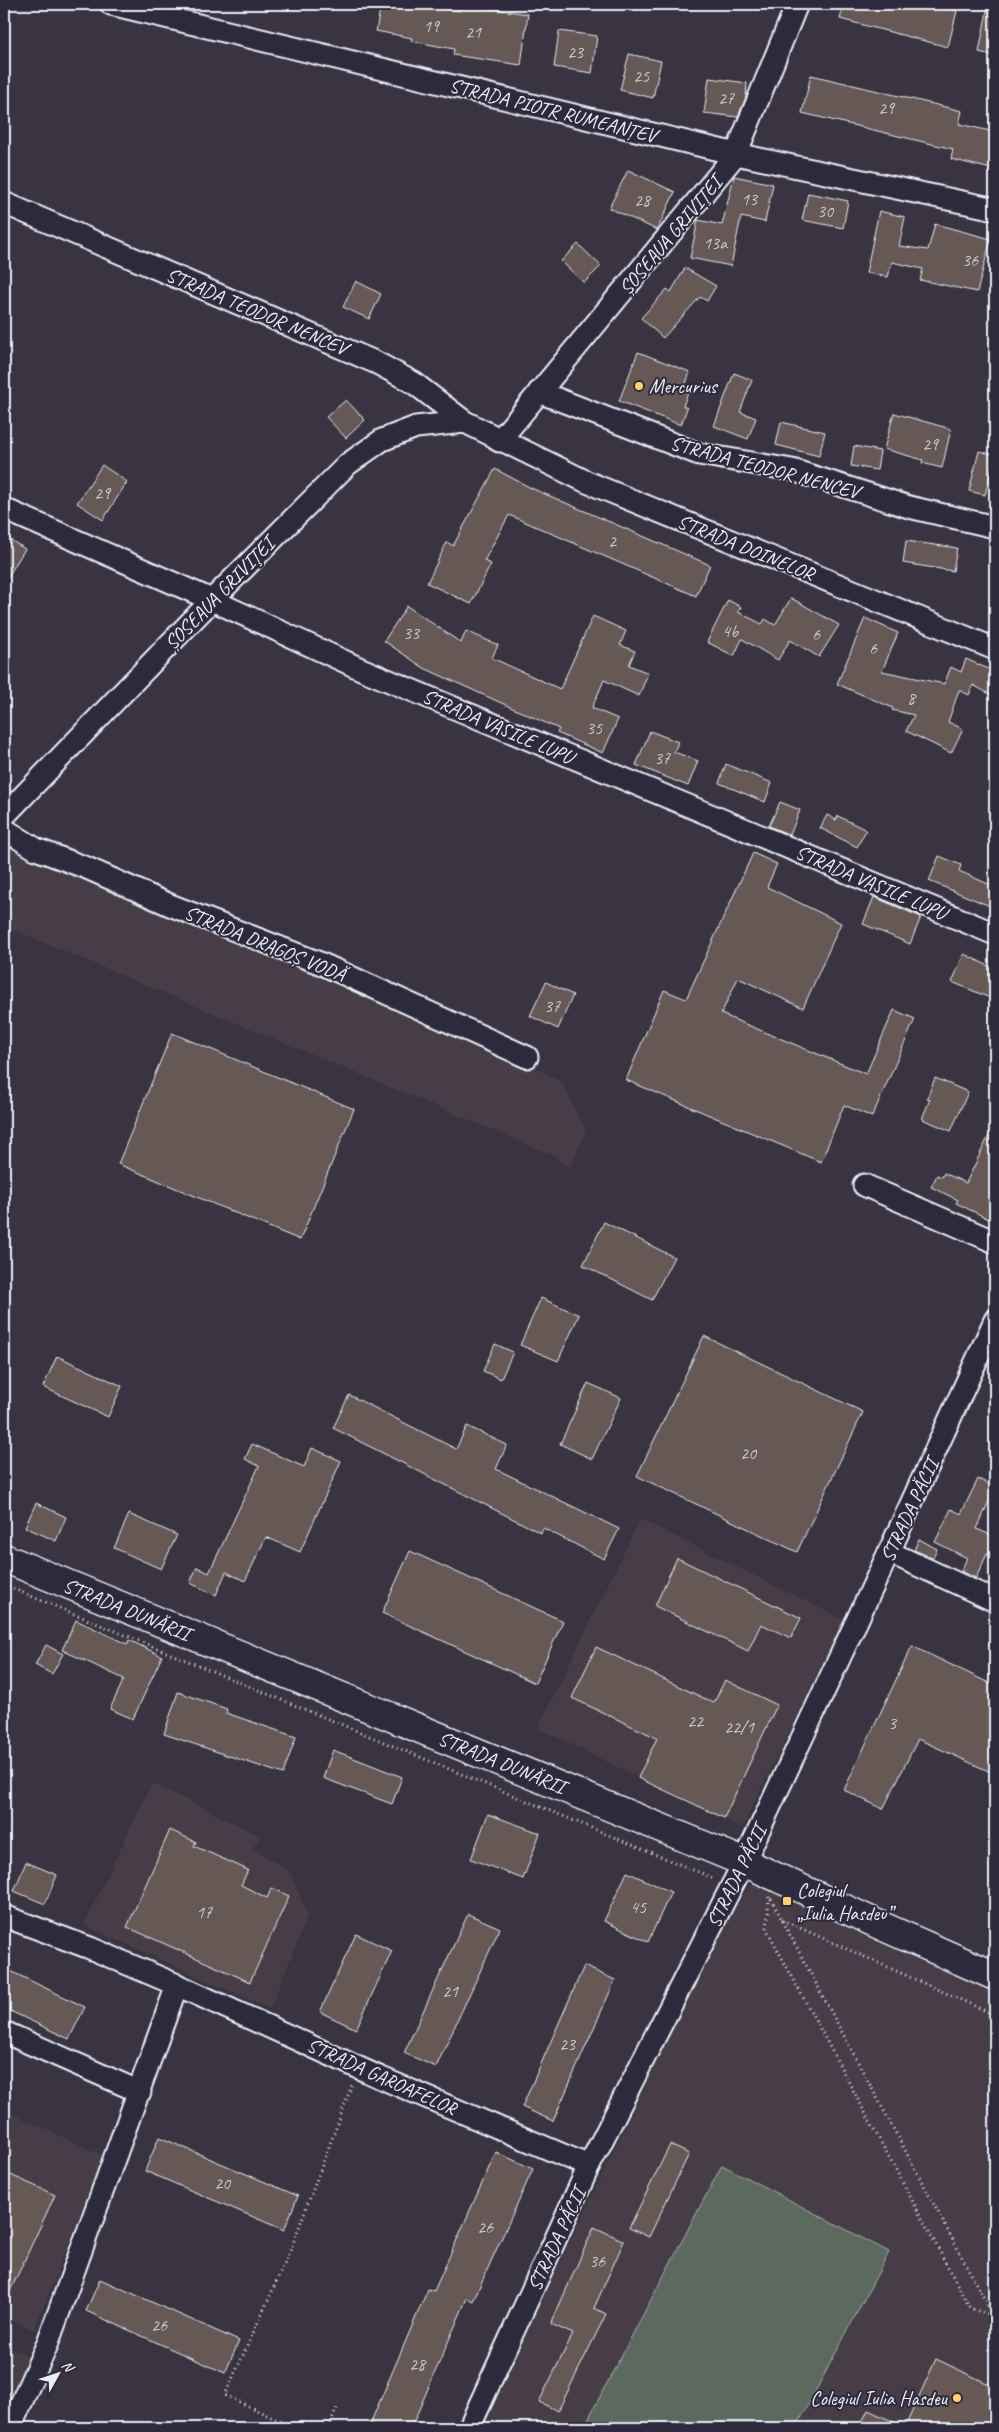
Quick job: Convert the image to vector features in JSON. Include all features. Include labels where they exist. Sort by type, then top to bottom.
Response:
[{"type":"main road","name":"STRADA DUNĂRII","points":[[4,1558],[748,1864],[995,1976]]},
{"type":"street","name":"STRADA PIOTR RUMEANȚEV","points":[[112,4],[736,154],[995,209]]},
{"type":"street","name":"ȘOSEAUA GRIVIŢEI","points":[[499,441],[736,154],[797,4]]},
{"type":"street","name":"STRADA TEODOR NENCEV","points":[[4,203],[378,363],[414,383],[465,422],[499,441]]},
{"type":"street","name":"STRADA TEODOR NENCEV","points":[[540,392],[699,454],[792,470],[909,507],[995,527]]},
{"type":"street","name":"ȘOSEAUA GRIVIŢEI","points":[[4,816],[212,600],[348,464],[382,440],[416,427],[465,422]]},
{"type":"street","name":"STRADA DOINELOR","points":[[499,441],[586,482],[995,649]]},
{"type":"street","name":"STRADA VASILE LUPU","points":[[4,509],[212,600],[361,669],[995,934]]},
{"type":"street","name":"STRADA DRAGOȘ VODĂ","points":[[4,829],[36,849],[86,868],[170,905],[322,964],[527,1057]]},
{"type":"street","points":[[864,1186],[995,1242]]},
{"type":"street","name":"STRADA PĂCII","points":[[469,2428],[589,2166],[732,1886],[748,1864],[995,1320]]},
{"type":"street","points":[[890,1552],[995,1601]]},
{"type":"street","name":"STRADA GAROAFELOR","points":[[4,1916],[90,1948],[177,1985],[358,2067],[589,2166]]},
{"type":"street","points":[[10,2428],[47,2345],[140,2092],[177,1985]]},
{"type":"street","points":[[4,2032],[140,2092]]},
{"type":"path","points":[[4,1586],[732,1886]]},
{"type":"path","points":[[748,1864],[782,1920],[995,2318]]},
{"type":"path","points":[[769,1897],[766,1930],[970,2308],[995,2318]]},
{"type":"path","points":[[782,1920],[995,2015]]},
{"type":"path","points":[[294,2428],[225,2395],[289,2254],[358,2067]]},
{"type":"path","points":[[329,2428],[338,2405]]},
{"type":"shaded area","points":[[4,814],[16,839],[525,1061],[562,1083],[586,1131],[569,1169],[555,1156],[4,926]]},
{"type":"shaded area","points":[[640,1519],[844,1620],[742,1828],[538,1728]]},
{"type":"shaded area","points":[[152,1783],[260,1836],[253,1848],[290,1872],[308,1915],[270,2009],[84,1925]]},
{"type":"shaded area","points":[[753,1882],[995,1989],[995,2428],[481,2428],[720,1929]]},
{"type":"shaded area","points":[[4,2110],[104,2156],[34,2330],[4,2317]]},
{"type":"shaded area","points":[[4,2345],[32,2358],[4,2420]]},
{"type":"green space","points":[[722,2165],[889,2252],[796,2428],[597,2428],[586,2423]]},
{"type":"building","points":[[381,4],[417,4],[459,11],[460,4],[528,14],[521,65],[453,55],[454,49],[411,41],[412,38],[376,31]]},
{"type":"building","points":[[844,4],[929,4],[957,11],[948,47],[840,19]]},
{"type":"building","points":[[988,6],[995,7],[995,56],[979,52]]},
{"type":"building","points":[[559,31],[597,36],[592,73],[554,67]]},
{"type":"building","points":[[629,54],[661,61],[653,98],[620,90]]},
{"type":"building","points":[[811,75],[962,111],[959,124],[995,132],[995,170],[951,159],[953,149],[802,113]]},
{"type":"building","points":[[709,78],[747,83],[746,97],[738,117],[704,113]]},
{"type":"building","points":[[628,170],[675,192],[657,230],[609,208]]},
{"type":"building","points":[[734,176],[773,184],[765,222],[741,217],[731,266],[690,258],[698,220],[722,225]]},
{"type":"building","points":[[808,193],[848,201],[843,228],[802,220]]},
{"type":"building","points":[[879,211],[905,217],[899,246],[928,250],[935,224],[991,239],[977,292],[920,280],[923,269],[892,262],[888,277],[866,273]]},
{"type":"building","points":[[578,244],[601,266],[584,283],[561,261]]},
{"type":"building","points":[[685,268],[716,286],[707,301],[700,297],[663,338],[641,318],[667,289],[671,292]]},
{"type":"building","points":[[356,281],[381,294],[369,319],[343,307]]},
{"type":"building","points":[[638,352],[690,372],[684,389],[689,390],[683,406],[687,408],[681,425],[619,401]]},
{"type":"building","points":[[734,373],[752,380],[740,412],[756,418],[748,439],[714,426]]},
{"type":"building","points":[[346,400],[365,420],[346,438],[326,417]]},
{"type":"building","points":[[894,413],[951,429],[942,468],[922,463],[923,460],[884,449]]},
{"type":"building","points":[[781,422],[825,432],[819,456],[776,445]]},
{"type":"building","points":[[854,446],[880,451],[877,470],[851,466]]},
{"type":"building","points":[[979,451],[995,455],[985,495],[969,491]]},
{"type":"building","points":[[102,465],[127,482],[103,520],[77,503]]},
{"type":"building","points":[[495,469],[531,488],[710,565],[696,596],[509,515],[484,561],[491,564],[471,604],[427,583],[447,542],[453,546]]},
{"type":"building","points":[[4,536],[25,549],[4,583]]},
{"type":"building","points":[[906,541],[957,548],[953,571],[903,563]]},
{"type":"building","points":[[791,598],[839,625],[819,657],[790,640],[778,660],[742,639],[734,656],[707,642],[728,600],[741,607],[738,612],[762,624],[765,619],[775,625]]},
{"type":"building","points":[[407,606],[461,643],[466,631],[498,645],[492,658],[560,689],[593,616],[626,631],[620,645],[635,651],[629,665],[648,673],[639,696],[604,680],[592,708],[618,719],[603,753],[557,733],[559,729],[424,668],[384,641]]},
{"type":"building","points":[[865,618],[898,633],[882,671],[944,684],[951,667],[961,672],[966,659],[995,672],[995,697],[973,685],[969,695],[959,690],[948,722],[963,729],[951,753],[906,731],[914,715],[892,710],[893,708],[837,684]]},
{"type":"building","points":[[650,731],[678,742],[674,752],[698,761],[688,786],[636,765]]},
{"type":"building","points":[[726,764],[772,783],[765,802],[719,783]]},
{"type":"building","points":[[780,802],[800,810],[790,835],[769,826]]},
{"type":"building","points":[[827,815],[836,820],[838,816],[866,830],[857,847],[820,828]]},
{"type":"building","points":[[753,853],[777,864],[767,887],[841,923],[803,1008],[738,978],[721,1014],[866,1074],[894,1010],[915,1019],[872,1117],[844,1105],[821,1162],[626,1080],[664,990],[686,999]]},
{"type":"building","points":[[939,856],[961,865],[959,871],[995,887],[995,908],[929,881]]},
{"type":"building","points":[[874,897],[921,917],[910,944],[863,924]]},
{"type":"building","points":[[964,954],[995,969],[995,1000],[952,982]]},
{"type":"building","points":[[546,982],[573,995],[558,1029],[530,1016]]},
{"type":"building","points":[[172,1033],[354,1109],[300,1240],[118,1164]]},
{"type":"building","points":[[935,1078],[968,1092],[951,1131],[922,1119],[930,1099],[927,1098]]},
{"type":"building","points":[[995,1123],[995,1222],[956,1203],[958,1200],[931,1187],[937,1175],[942,1177],[944,1173],[966,1183]]},
{"type":"building","points":[[604,1222],[674,1257],[652,1300],[583,1265]]},
{"type":"building","points":[[541,1298],[579,1315],[558,1361],[520,1345]]},
{"type":"building","points":[[704,1336],[863,1412],[797,1552],[637,1476]]},
{"type":"building","points":[[495,1344],[513,1352],[501,1379],[483,1371]]},
{"type":"building","points":[[57,1356],[122,1386],[108,1417],[43,1387]]},
{"type":"building","points":[[588,1383],[621,1398],[592,1459],[560,1444]]},
{"type":"building","points":[[349,1395],[456,1449],[467,1426],[507,1445],[496,1469],[619,1529],[604,1559],[543,1528],[541,1533],[333,1428]]},
{"type":"building","points":[[252,1444],[304,1467],[312,1448],[341,1461],[300,1552],[266,1537],[245,1581],[226,1572],[216,1595],[190,1583],[197,1567],[209,1573],[259,1466],[245,1459]]},
{"type":"building","points":[[978,1479],[995,1487],[977,1529],[995,1537],[995,1558],[987,1554],[976,1578],[961,1571],[967,1558],[935,1542],[951,1509],[961,1514]]},
{"type":"building","points":[[36,1503],[66,1517],[56,1541],[25,1527]]},
{"type":"building","points":[[129,1514],[177,1535],[161,1569],[114,1548]]},
{"type":"building","points":[[919,1539],[937,1549],[933,1558],[914,1550]]},
{"type":"building","points":[[410,1551],[563,1621],[535,1683],[382,1613]]},
{"type":"building","points":[[677,1558],[801,1618],[791,1638],[761,1624],[748,1651],[655,1606]]},
{"type":"building","points":[[76,1620],[127,1644],[129,1640],[162,1656],[133,1719],[110,1709],[124,1679],[62,1650]]},
{"type":"building","points":[[46,1645],[63,1654],[52,1674],[35,1665]]},
{"type":"building","points":[[912,1646],[995,1686],[995,1774],[918,1739],[883,1809],[844,1790]]},
{"type":"building","points":[[596,1647],[714,1703],[725,1680],[777,1705],[724,1818],[638,1778],[657,1738],[572,1698]]},
{"type":"building","points":[[178,1692],[227,1709],[226,1713],[296,1737],[283,1774],[164,1734]]},
{"type":"building","points":[[333,1750],[402,1777],[392,1804],[323,1778]]},
{"type":"building","points":[[488,1814],[540,1833],[523,1879],[471,1859]]},
{"type":"building","points":[[170,1830],[196,1842],[194,1846],[248,1870],[241,1885],[267,1898],[272,1888],[289,1896],[250,1982],[127,1927]]},
{"type":"building","points":[[26,1862],[57,1875],[45,1904],[14,1891]]},
{"type":"building","points":[[627,1872],[671,1892],[648,1942],[604,1921]]},
{"type":"building","points":[[468,1914],[500,1928],[436,2067],[404,2053]]},
{"type":"building","points":[[356,1934],[392,1951],[356,2029],[320,2012]]},
{"type":"building","points":[[584,1966],[615,1980],[553,2121],[522,2107]]},
{"type":"building","points":[[4,1968],[85,2007],[69,2039],[4,2008]]},
{"type":"building","points":[[159,2137],[298,2196],[284,2230],[145,2171]]},
{"type":"building","points":[[670,2145],[689,2154],[649,2237],[629,2228]]},
{"type":"building","points":[[496,2152],[533,2169],[473,2301],[467,2298],[411,2428],[380,2428],[370,2424],[428,2289],[434,2291]]},
{"type":"building","points":[[4,2172],[55,2195],[4,2304]]},
{"type":"building","points":[[594,2227],[624,2241],[594,2308],[606,2314],[558,2411],[539,2402],[573,2334],[551,2324]]},
{"type":"building","points":[[100,2279],[239,2341],[225,2373],[86,2311]]},
{"type":"building","name":"Colegiul Iulia Hasdeu","points":[[936,2359],[995,2387],[995,2428],[859,2428],[868,2410],[905,2427]]},
{"type":"place","name":"Mercurius","points":[[639,386]]},
{"type":"place","name":"Colegiul „Iulia Hasdeu”","points":[[787,1901]]},
{"type":"place","name":"Colegiul Iulia Hasdeu","points":[[957,2398]]}]
